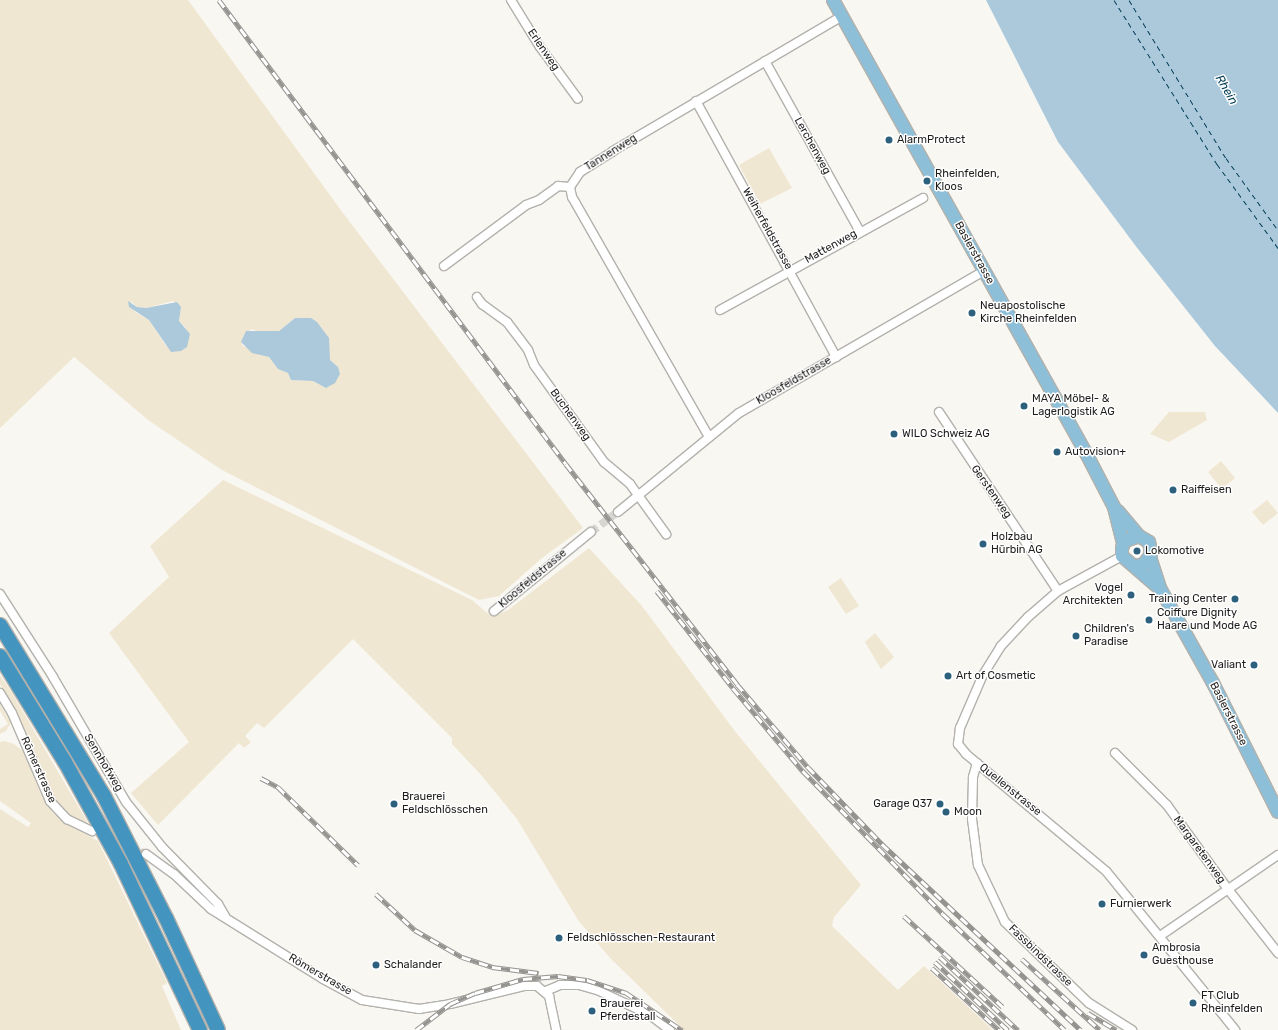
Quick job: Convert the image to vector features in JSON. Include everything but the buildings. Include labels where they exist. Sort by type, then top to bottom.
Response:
[{"type":"highway","points":[[0,625],[107,803],[166,918],[218,1030]]},
{"type":"highway","points":[[0,656],[65,762],[121,864],[200,1030]]},
{"type":"main road","name":"Baslerstrasse","points":[[833,0],[1114,507],[1139,536]]},
{"type":"main road","name":"Baslerstrasse","points":[[1114,507],[1123,550]]},
{"type":"main road","points":[[1139,536],[1149,542],[1150,557],[1144,564],[1136,566],[1128,563],[1123,550],[1128,538],[1139,536]]},
{"type":"main road","name":"Baslerstrasse","points":[[1150,557],[1161,590],[1278,812]]},
{"type":"main road","name":"Baslerstrasse","points":[[1136,566],[1161,590]]},
{"type":"street","name":"Erlenweg","points":[[511,0],[540,47],[578,100]]},
{"type":"street","name":"Tannenweg","points":[[570,187],[580,172],[696,101],[842,16]]},
{"type":"street","name":"Lerchenweg","points":[[765,61],[860,232]]},
{"type":"street","name":"Weiherfeldstrasse","points":[[696,101],[790,270],[836,357]]},
{"type":"street","points":[[444,266],[526,205],[539,200],[558,186],[570,187],[572,196],[709,437]]},
{"type":"street","name":"Mattenweg","points":[[720,310],[790,270],[923,198]]},
{"type":"street","name":"Kloosfeldstrasse","points":[[618,512],[739,413],[984,271]]},
{"type":"street","name":"Buchenweg","points":[[476,297],[482,304],[507,322],[528,350],[534,365],[604,462],[630,484],[666,534]]},
{"type":"street","name":"Gerstenweg","points":[[939,412],[1058,591]]},
{"type":"street","name":"Kloosfeldstrasse","points":[[494,611],[591,532]]},
{"type":"street","name":"Quellenstrasse","points":[[1123,550],[1058,591],[1028,617],[1001,646],[982,678],[962,723],[958,744],[977,763],[1106,871],[1235,1030]]},
{"type":"street","name":"Sennhofweg","points":[[0,594],[53,677],[126,802],[162,847],[218,904],[225,916]]},
{"type":"street","name":"Römerstrasse","points":[[0,693],[12,713],[50,801],[68,819],[92,831]]},
{"type":"street","name":"Margaretenweg","points":[[1115,753],[1167,805],[1226,888],[1278,953]]},
{"type":"street","name":"Fassbindstrasse","points":[[977,763],[973,777],[972,819],[978,866],[1005,922],[1089,1003],[1132,1030]]},
{"type":"street","name":"Römerstrasse","points":[[146,854],[174,874],[211,909],[225,916],[240,929],[323,979],[362,1000],[419,1009],[450,1004],[524,986],[537,986],[546,991]]},
{"type":"street","points":[[1160,936],[1226,888],[1278,855]]},
{"type":"street","points":[[556,1030],[546,991],[560,985],[579,986],[597,990],[650,1015],[670,1030]]},
{"type":"shaded area","points":[[0,0],[188,0],[343,213],[583,528],[542,558],[499,596],[479,600],[222,470],[148,420],[74,357],[0,428]],"holes":[[[131,301],[137,307],[146,308],[173,301],[181,307],[179,321],[186,328],[166,346],[149,320],[135,312]],[[295,318],[311,318],[330,360],[338,367],[326,388],[313,381],[291,380],[288,373],[278,369],[269,357],[243,346],[241,342],[251,329],[262,333],[279,331]]]},
{"type":"shaded area","points":[[769,148],[792,188],[760,204],[739,165]]},
{"type":"shaded area","points":[[1169,412],[1205,412],[1207,420],[1169,442],[1150,434]]},
{"type":"shaded area","points":[[1221,461],[1235,478],[1222,489],[1208,472]]},
{"type":"shaded area","points":[[223,480],[472,600],[492,617],[508,610],[589,548],[642,606],[734,730],[861,885],[834,917],[832,926],[898,990],[924,966],[993,1030],[684,1030],[610,958],[578,920],[517,819],[482,776],[452,744],[452,738],[353,639],[264,728],[257,723],[245,736],[251,742],[244,748],[239,743],[158,825],[131,793],[189,742],[109,633],[169,577],[150,546]]},
{"type":"shaded area","points":[[1267,500],[1278,513],[1263,525],[1252,512]]},
{"type":"shaded area","points":[[841,578],[859,606],[846,614],[828,587]]},
{"type":"shaded area","points":[[875,633],[894,657],[881,669],[865,642]]},
{"type":"shaded area","points":[[0,675],[88,823],[77,820],[63,810],[47,786],[28,736],[0,684]]},
{"type":"shaded area","points":[[0,704],[11,723],[6,731],[0,734],[0,729],[8,724],[0,711]]},
{"type":"shaded area","points":[[4,741],[14,744],[23,751],[41,794],[53,813],[67,824],[98,841],[167,983],[162,986],[181,1030],[0,1030],[0,809],[28,827],[31,823],[0,801],[0,742]]},
{"type":"water","name":"Rhein","points":[[986,0],[1278,0],[1278,413],[1215,346],[1138,249],[1058,142]]},
{"type":"water","points":[[128,301],[137,307],[146,308],[177,302],[181,307],[179,321],[190,334],[187,347],[181,351],[171,352],[149,320],[129,307]]},
{"type":"water","points":[[295,318],[311,318],[317,322],[329,338],[330,360],[338,367],[340,374],[335,383],[326,388],[313,381],[291,380],[288,373],[278,369],[269,357],[252,353],[241,342],[246,331],[279,331]]},
{"type":"ferry route","points":[[1114,0],[1217,164],[1278,248]]},
{"type":"ferry route","points":[[1129,0],[1226,158],[1278,230]]},
{"type":"tunnel","points":[[591,532],[618,512]]},
{"type":"tunnel","points":[[107,838],[146,854]]},
{"type":"railway","points":[[219,0],[566,464],[737,684],[808,767],[882,844],[1081,1030]]},
{"type":"railway","points":[[657,591],[733,688],[803,771],[943,914],[1065,1030]]},
{"type":"railway","points":[[261,778],[278,787],[358,865]]},
{"type":"railway","points":[[376,894],[415,930],[462,957],[492,967],[539,973]]},
{"type":"railway","points":[[904,916],[1003,1007]]},
{"type":"railway","points":[[940,957],[1018,1030]]},
{"type":"railway","points":[[1022,959],[1100,1030]]},
{"type":"railway","points":[[935,962],[1008,1030]]},
{"type":"railway","points":[[932,968],[999,1030]]},
{"type":"railway","points":[[416,1030],[450,1004],[475,993],[523,979],[558,976],[587,980],[625,992],[682,1030]]},
{"type":"railway","points":[[1088,1013],[1116,1030]]},
{"type":"place","name":"AlarmProtect","points":[[889,140]]},
{"type":"place","name":"Rheinfelden, Kloos","points":[[927,181]]},
{"type":"place","name":"Neuapostolische Kirche Rheinfelden","points":[[972,313]]},
{"type":"place","name":"MAYA Möbel- & Lagerlogistik AG","points":[[1024,406]]},
{"type":"place","name":"WILO Schweiz AG","points":[[894,434]]},
{"type":"place","name":"Autovision+","points":[[1057,452]]},
{"type":"place","name":"Raiffeisen","points":[[1173,490]]},
{"type":"place","name":"Holzbau Hürbin AG","points":[[983,544]]},
{"type":"place","name":"Lokomotive","points":[[1137,551]]},
{"type":"place","name":"Vogel Architekten","points":[[1131,595]]},
{"type":"place","name":"Training Center","points":[[1235,599]]},
{"type":"place","name":"Coiffure Dignity Haare und Mode AG","points":[[1149,620]]},
{"type":"place","name":"Children's Paradise","points":[[1076,636]]},
{"type":"place","name":"Valiant","points":[[1254,665]]},
{"type":"place","name":"Art of Cosmetic","points":[[948,676]]},
{"type":"place","name":"Brauerei Feldschlösschen","points":[[394,804]]},
{"type":"place","name":"Garage Q37","points":[[940,804]]},
{"type":"place","name":"Moon","points":[[946,812]]},
{"type":"place","name":"Furnierwerk","points":[[1102,904]]},
{"type":"place","name":"Feldschlösschen-Restaurant","points":[[559,938]]},
{"type":"place","name":"Ambrosia Guesthouse","points":[[1144,955]]},
{"type":"place","name":"Schalander","points":[[376,965]]},
{"type":"place","name":"FT Club Rheinfelden","points":[[1193,1003]]},
{"type":"place","name":"Brauerei Pferdestall","points":[[592,1011]]}]
